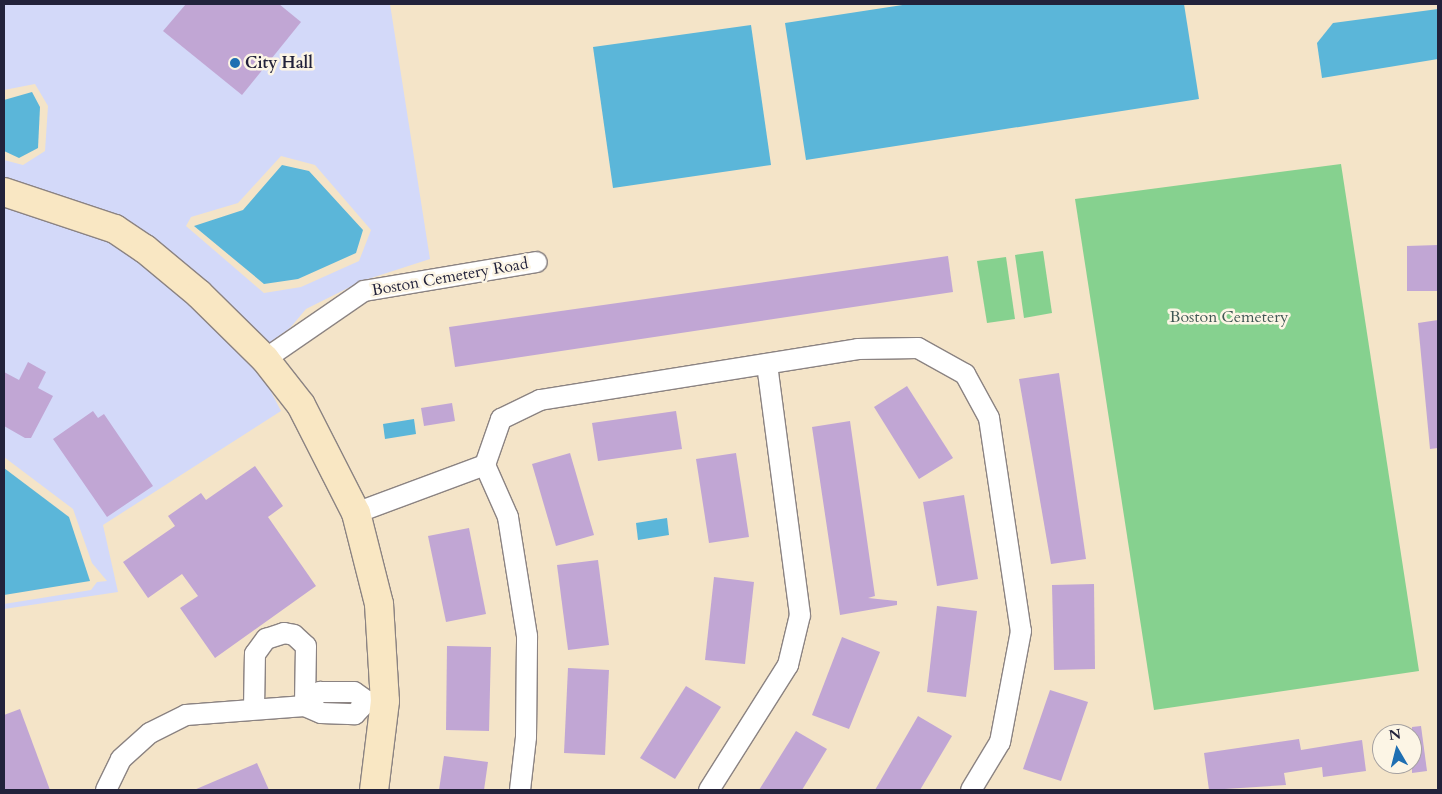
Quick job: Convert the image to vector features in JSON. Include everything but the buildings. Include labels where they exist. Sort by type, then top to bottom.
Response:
[{"type":"street","points":[[4,192],[115,229],[200,294],[265,359],[313,425],[356,513],[379,604],[374,790]]},
{"type":"street","name":"Boston Cemetery Road","points":[[265,359],[364,291],[536,262]]},
{"type":"street","points":[[520,790],[526,737],[527,636],[508,517],[485,465],[501,419],[540,400],[858,349],[918,348],[965,374],[989,418],[1021,631],[1000,742],[971,790]]},
{"type":"street","points":[[709,790],[788,665],[800,616],[767,364]]},
{"type":"street","points":[[356,513],[485,465]]},
{"type":"street","points":[[254,709],[255,654],[266,639],[284,633],[294,635],[306,646],[306,706]]},
{"type":"street","points":[[106,790],[121,759],[150,733],[186,715],[306,706],[320,692],[354,692],[376,701]]},
{"type":"shaded area","points":[[4,4],[390,4],[430,259],[362,281],[306,309],[290,328],[265,346],[205,285],[4,182],[4,160],[23,165],[45,151],[48,106],[35,84],[4,90]],"holes":[[[281,156],[315,165],[371,230],[359,261],[301,287],[264,293],[186,226],[191,217],[238,203]]]},
{"type":"shaded area","points":[[4,203],[111,238],[140,258],[259,368],[281,411],[103,525],[118,592],[4,609],[4,604],[91,590],[97,582],[107,581],[92,563],[73,509],[4,457]]},
{"type":"green space","name":"Boston Cemetery","points":[[1341,164],[1419,671],[1154,710],[1075,199]]},
{"type":"green space","points":[[1043,251],[1052,313],[1024,318],[1015,255]]},
{"type":"green space","points":[[1006,257],[1015,319],[987,323],[977,261]]},
{"type":"water","points":[[909,4],[1184,4],[1199,99],[806,160],[785,23]]},
{"type":"water","points":[[1438,9],[1438,59],[1322,78],[1317,43],[1333,23]]},
{"type":"water","points":[[751,25],[771,165],[613,188],[593,47]]},
{"type":"water","points":[[32,92],[40,107],[38,148],[19,158],[4,151],[4,100]]},
{"type":"water","points":[[282,165],[309,171],[363,230],[356,253],[298,279],[264,284],[194,226],[243,210]]},
{"type":"water","points":[[414,419],[416,434],[385,439],[383,424]]},
{"type":"water","points":[[4,468],[69,517],[90,581],[4,595]]},
{"type":"water","points":[[667,518],[669,535],[638,540],[636,523]]},
{"type":"place","name":"City Hall","points":[[235,63]]}]
